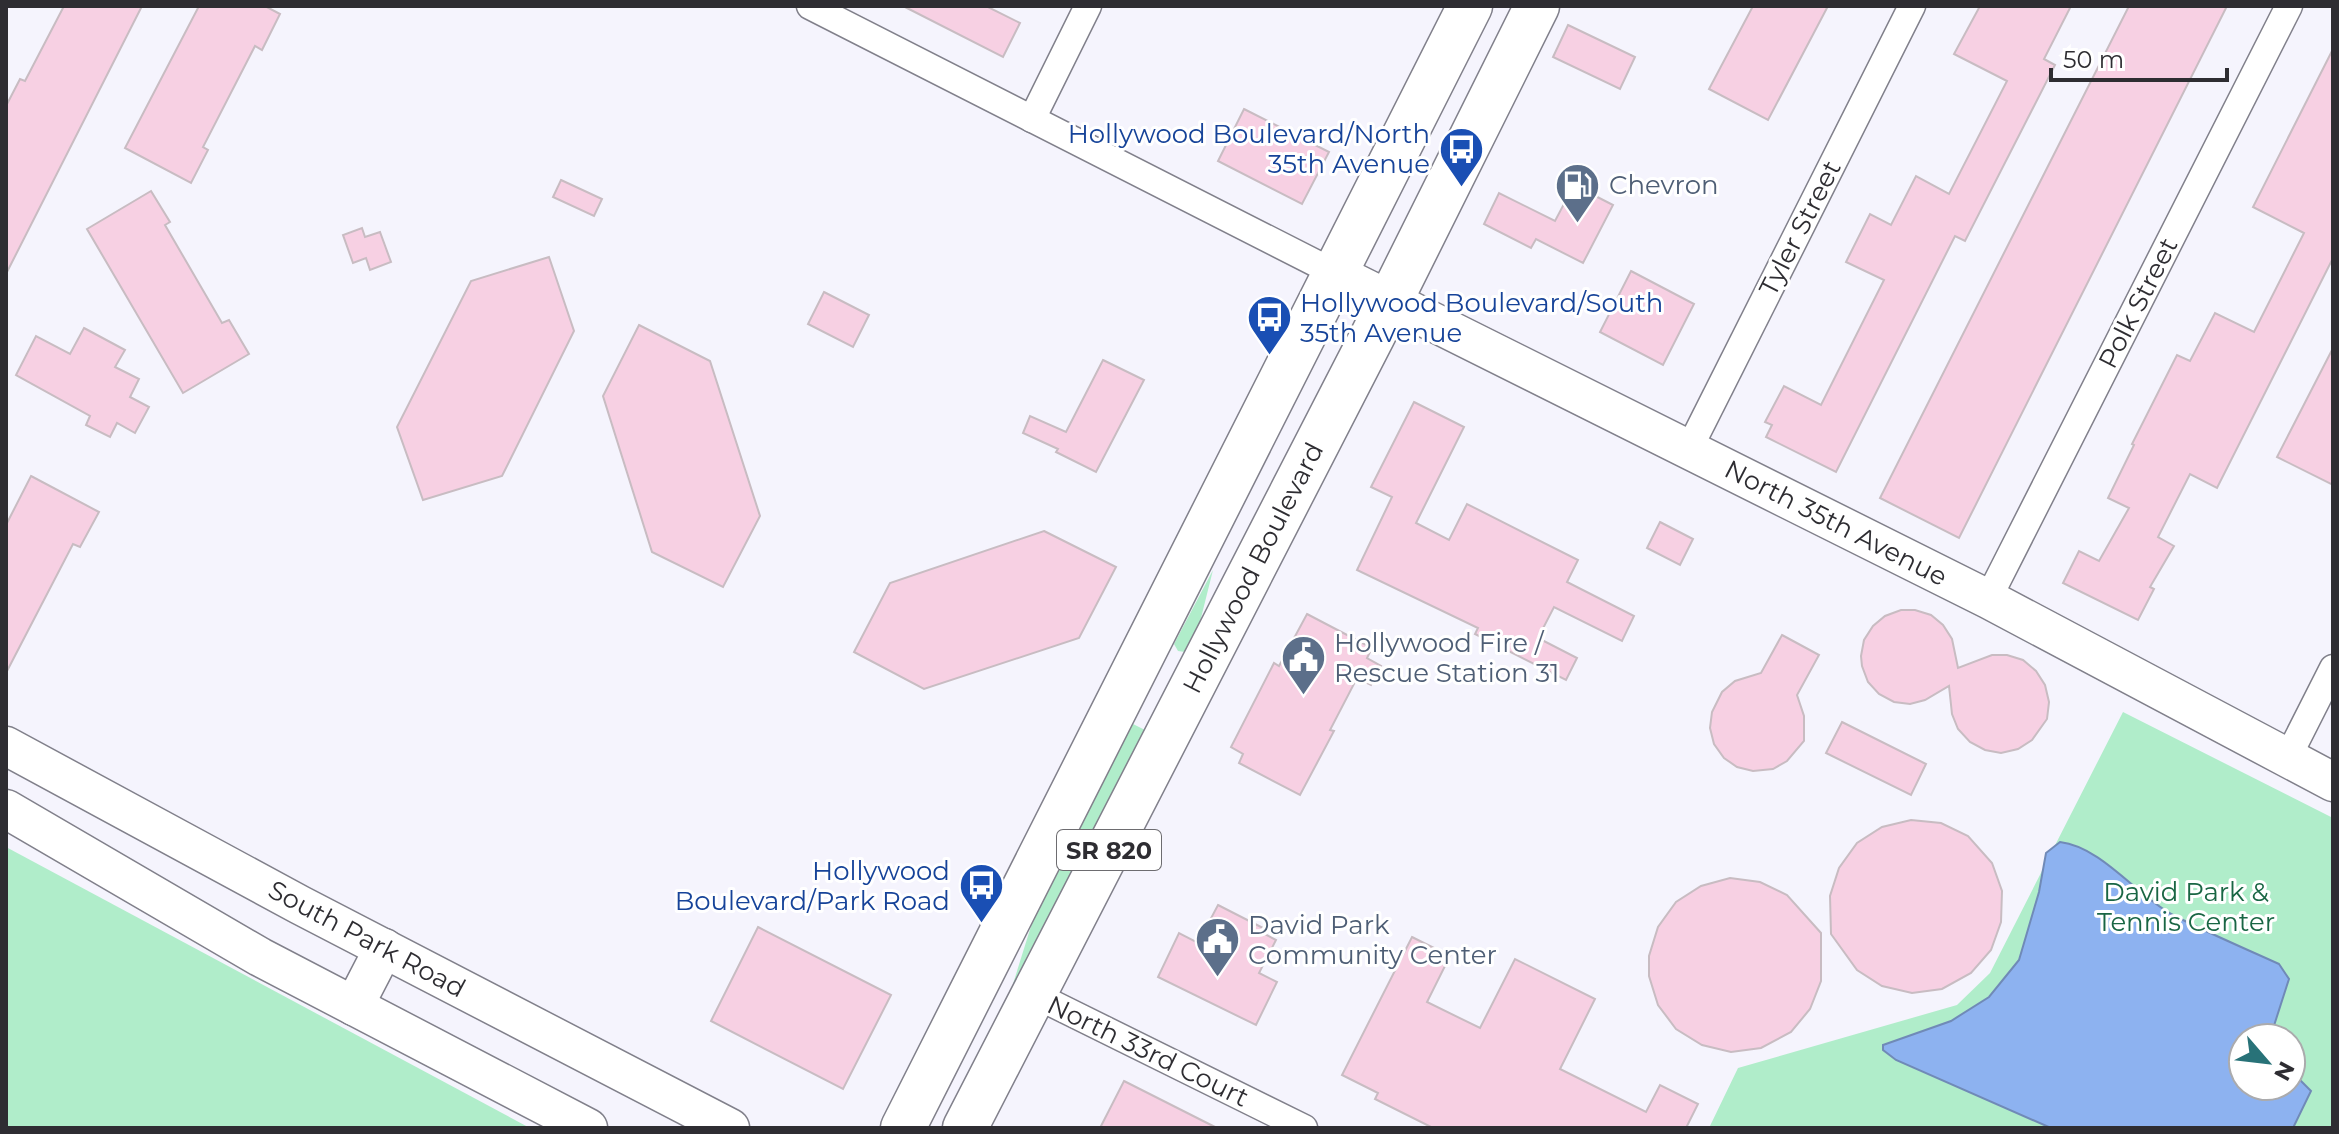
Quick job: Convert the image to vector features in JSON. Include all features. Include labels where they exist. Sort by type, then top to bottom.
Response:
[{"type":"highway","name":"SR 820","points":[[903,1128],[1470,6]]},
{"type":"highway","name":"Hollywood Boulevard","points":[[965,1128],[1390,301],[1537,6]]},
{"type":"street","points":[[810,6],[1335,273]]},
{"type":"street","points":[[1032,119],[1088,6]]},
{"type":"street","name":"Tyler Street","points":[[1689,449],[1912,6]]},
{"type":"street","name":"Polk Street","points":[[1988,599],[2289,6]]},
{"type":"street","name":"North 35th Avenue","points":[[1335,273],[1988,599],[2333,782]]},
{"type":"street","points":[[2287,759],[2333,668]]},
{"type":"street","name":"South Park Road","points":[[6,746],[730,1128]]},
{"type":"street","points":[[6,809],[260,957],[588,1128]]},
{"type":"street","points":[[354,1006],[384,948]]},
{"type":"street","name":"North 33rd Court","points":[[1035,995],[1304,1128]]},
{"type":"green space","points":[[1213,570],[1200,622],[1185,652],[1178,651],[1174,644]]},
{"type":"green space","name":"David Park & Tennis Center","points":[[2123,712],[2333,818],[2333,1128],[1709,1128],[1738,1068],[1957,1005],[1990,973]]},
{"type":"green space","points":[[1133,724],[1145,730],[1016,985],[1013,984],[1046,878]]},
{"type":"green space","points":[[6,847],[528,1127],[6,1128]]},
{"type":"water","points":[[2060,842],[2090,853],[2173,915],[2279,964],[2289,979],[2275,1022],[2227,1022],[2227,1102],[2306,1102],[2293,1128],[2051,1128],[1896,1060],[1883,1050],[1883,1045],[1951,1021],[1989,997],[2019,960],[2039,892],[2046,853]]},
{"type":"building","points":[[64,6],[142,6],[6,274],[6,106],[20,79],[25,81]]},
{"type":"building","points":[[199,6],[265,6],[280,14],[262,50],[255,46],[203,147],[208,150],[191,183],[125,148]]},
{"type":"building","points":[[903,6],[986,6],[1020,23],[1003,57]]},
{"type":"building","points":[[1753,6],[1828,6],[1768,120],[1709,89]]},
{"type":"building","points":[[1980,6],[2071,6],[2044,59],[2055,65],[1965,241],[1955,236],[1836,472],[1766,437],[1772,425],[1765,422],[1784,386],[1821,405],[1884,280],[1846,262],[1870,214],[1891,225],[1916,176],[1949,194],[2007,81],[1954,54]]},
{"type":"building","points":[[2129,6],[2227,6],[1959,538],[1880,498]]},
{"type":"building","points":[[1568,25],[1635,57],[1620,89],[1553,57]]},
{"type":"building","points":[[2333,49],[2333,258],[2217,488],[2190,474],[2158,537],[2174,546],[2150,587],[2154,589],[2138,620],[2063,583],[2079,551],[2099,561],[2129,508],[2108,498],[2177,355],[2190,361],[2215,313],[2254,332],[2304,233],[2253,207]]},
{"type":"building","points":[[1244,109],[1329,152],[1302,204],[1218,161]]},
{"type":"building","points":[[561,180],[602,199],[594,216],[553,197]]},
{"type":"building","points":[[1574,185],[1613,205],[1583,263],[1536,239],[1531,248],[1484,224],[1499,193],[1555,221]]},
{"type":"building","points":[[151,191],[170,222],[165,225],[222,323],[229,320],[249,354],[183,393],[87,229]]},
{"type":"building","points":[[362,228],[365,237],[380,232],[391,262],[370,270],[366,258],[353,263],[343,235]]},
{"type":"building","points":[[549,257],[574,331],[502,476],[423,500],[397,427],[471,281]]},
{"type":"building","points":[[1631,271],[1694,304],[1663,365],[1600,332]]},
{"type":"building","points":[[824,292],[869,315],[853,347],[808,324]]},
{"type":"building","points":[[639,325],[710,361],[760,516],[723,587],[652,552],[603,396]]},
{"type":"building","points":[[84,328],[125,350],[115,367],[139,379],[130,397],[149,407],[135,433],[117,423],[110,437],[86,425],[90,416],[16,375],[36,336],[70,354]]},
{"type":"building","points":[[2333,348],[2333,485],[2277,457]]},
{"type":"building","points":[[1103,360],[1144,380],[1096,472],[1023,433],[1030,416],[1066,432]]},
{"type":"building","points":[[1414,402],[1464,427],[1416,523],[1449,540],[1467,504],[1578,560],[1567,582],[1634,616],[1622,641],[1554,607],[1538,638],[1577,658],[1566,680],[1475,634],[1478,628],[1357,570],[1392,497],[1371,487]]},
{"type":"building","points":[[31,476],[99,512],[80,547],[73,544],[6,673],[6,525]]},
{"type":"building","points":[[1660,522],[1693,539],[1680,565],[1647,548]]},
{"type":"building","points":[[1044,531],[1116,567],[1079,638],[924,689],[854,652],[890,583]]},
{"type":"building","points":[[1901,610],[1931,615],[1943,625],[1952,639],[1958,668],[1992,655],[2007,655],[2023,660],[2036,671],[2045,685],[2049,702],[2047,719],[2032,740],[2018,749],[2001,753],[1985,750],[1970,742],[1958,729],[1952,714],[1949,686],[1925,700],[1910,704],[1894,702],[1879,694],[1868,682],[1862,666],[1864,640],[1873,626],[1885,616]]},
{"type":"building","points":[[1307,614],[1372,648],[1367,658],[1381,666],[1371,685],[1357,678],[1330,730],[1334,731],[1300,795],[1239,763],[1243,754],[1231,747],[1274,663],[1279,666]]},
{"type":"building","points":[[1782,635],[1819,655],[1797,695],[1804,716],[1804,741],[1787,761],[1773,769],[1753,771],[1737,767],[1724,758],[1714,744],[1710,728],[1712,712],[1722,692],[1735,681],[1761,673]]},
{"type":"building","points":[[1842,722],[1926,764],[1911,795],[1826,753]]},
{"type":"building","points":[[1911,820],[1941,823],[1968,836],[1992,863],[2002,891],[2001,922],[1991,950],[1971,973],[1942,989],[1912,993],[1882,986],[1857,970],[1831,934],[1830,896],[1839,868],[1857,843],[1882,827]]},
{"type":"building","points":[[1730,878],[1760,882],[1787,895],[1821,933],[1821,981],[1810,1009],[1791,1032],[1761,1048],[1731,1052],[1702,1045],[1676,1029],[1658,1005],[1649,976],[1649,956],[1658,927],[1676,902],[1701,886]]},
{"type":"building","name":"David Park Community Center","points":[[1218,905],[1263,928],[1261,932],[1276,940],[1259,973],[1277,982],[1256,1025],[1158,977],[1179,933],[1198,943]]},
{"type":"building","points":[[758,927],[891,995],[843,1089],[711,1021]]},
{"type":"building","points":[[1412,937],[1450,956],[1427,1002],[1480,1028],[1515,959],[1595,999],[1560,1069],[1646,1112],[1660,1085],[1698,1104],[1686,1128],[1433,1128],[1375,1099],[1378,1093],[1342,1075]]},
{"type":"building","points":[[1124,1081],[1217,1128],[1100,1128]]},
{"type":"place","name":"Hollywood Boulevard/North 35th Avenue","points":[[1461,188]]},
{"type":"place","name":"Chevron","points":[[1578,224]]},
{"type":"place","name":"Hollywood Boulevard/South 35th Avenue","points":[[1269,357]]},
{"type":"place","name":"Hollywood Fire / Rescue Station 31","points":[[1303,697]]},
{"type":"place","name":"Hollywood Boulevard/Park Road","points":[[981,925]]},
{"type":"place","name":"David Park Community Center","points":[[1217,979]]}]
